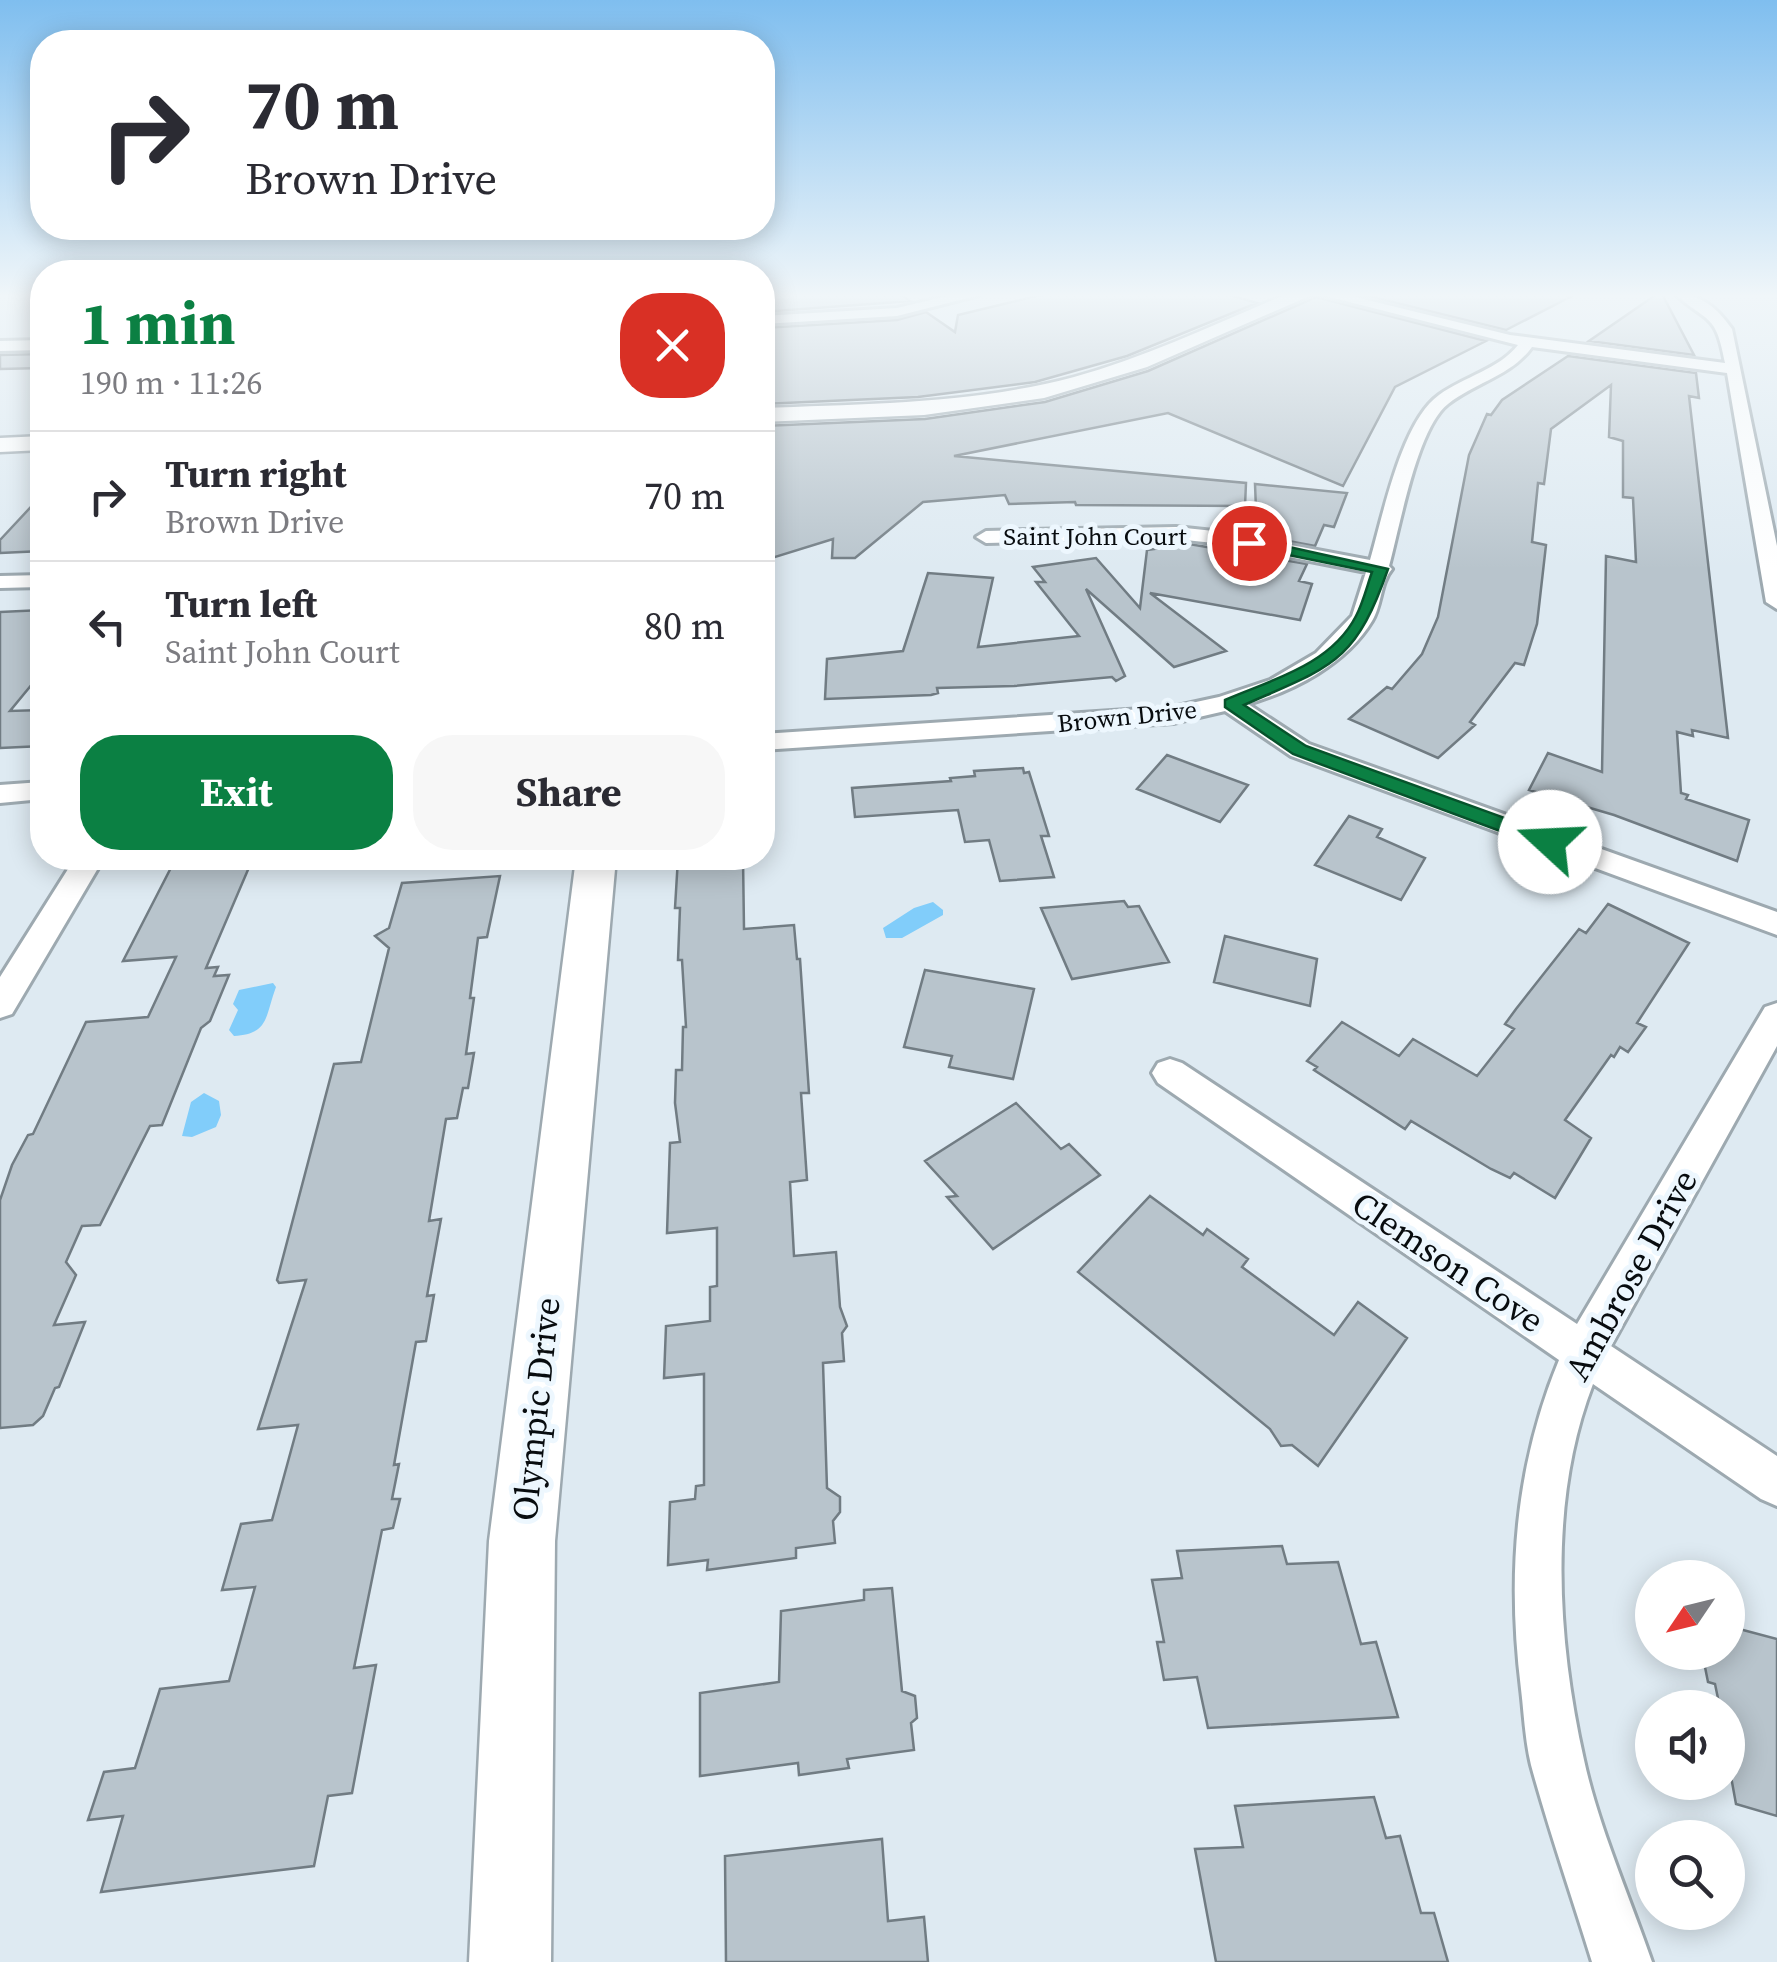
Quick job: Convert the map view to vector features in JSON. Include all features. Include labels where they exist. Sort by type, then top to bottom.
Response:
[{"type":"street","points":[[775,414],[940,407],[1032,394],[1060,386]]},
{"type":"street","name":"Brown Drive","points":[[775,741],[1142,718],[1232,704],[1316,667],[1343,646],[1363,618],[1426,417],[1465,386]]},
{"type":"street","points":[[1736,386],[1777,602]]},
{"type":"street","points":[[0,445],[30,444]]},
{"type":"street","name":"Saint John Court","points":[[986,538],[1176,534],[1223,538],[1381,569]]},
{"type":"street","points":[[0,582],[30,581]]},
{"type":"street","points":[[1232,704],[1300,750],[1777,924]]},
{"type":"street","points":[[0,794],[30,792]]},
{"type":"street","points":[[0,1004],[82,870]]},
{"type":"street","name":"Olympic Drive","points":[[510,1962],[522,1541],[595,870]]},
{"type":"street","name":"Ambrose Drive","points":[[1622,1962],[1557,1760],[1540,1637],[1537,1551],[1548,1464],[1559,1414],[1584,1354],[1777,1016]]},
{"type":"street","name":"Clemson Cove","points":[[1170,1073],[1777,1483]]},
{"type":"water","points":[[933,902],[943,910],[943,915],[902,938],[886,938],[883,928],[914,908]]},
{"type":"water","points":[[273,983],[276,987],[260,1028],[234,1036],[229,1030],[238,1010],[233,1004],[239,990]]},
{"type":"water","points":[[204,1093],[219,1101],[221,1115],[216,1127],[192,1137],[182,1136],[191,1102]]},
{"type":"building","points":[[775,386],[1007,386],[918,397],[775,403]]},
{"type":"building","points":[[1100,386],[1398,386],[1343,486],[1168,413],[954,456],[1246,483],[1245,506],[1009,504],[1005,495],[923,502],[855,558],[832,558],[833,539],[775,557],[775,425],[925,419],[1045,402]]},
{"type":"building","points":[[1524,386],[1610,386],[1551,429],[1544,484],[1538,483],[1532,542],[1546,545],[1537,624],[1524,665],[1515,663],[1470,722],[1475,725],[1438,758],[1349,719],[1387,687],[1392,689],[1422,654],[1438,617],[1469,455],[1487,414],[1491,415],[1502,400]]},
{"type":"building","points":[[1611,386],[1698,386],[1699,398],[1689,396],[1728,738],[1692,730],[1693,736],[1677,732],[1681,793],[1688,795],[1686,799],[1749,820],[1737,861],[1614,815],[1529,790],[1548,753],[1602,772],[1606,556],[1636,562],[1633,498],[1623,497],[1623,441],[1609,437]]},
{"type":"building","points":[[1255,484],[1347,493],[1334,527],[1324,525],[1315,546],[1257,535]]},
{"type":"building","points":[[30,508],[30,552],[0,553],[0,540]]},
{"type":"building","points":[[1189,544],[1307,564],[1299,581],[1312,584],[1300,620],[1150,593],[1226,651],[1174,667],[1086,589],[1125,676],[1116,681],[1112,677],[937,688],[938,693],[931,695],[825,699],[827,659],[903,651],[928,573],[993,578],[978,647],[1079,636],[1036,582],[1045,582],[1033,567],[1096,558],[1140,608],[1147,550]]},
{"type":"building","points":[[30,611],[30,687],[10,711],[30,710],[30,747],[0,748],[0,612]]},
{"type":"building","points":[[1167,755],[1248,785],[1220,822],[1137,789]]},
{"type":"building","points":[[1023,768],[1024,773],[1029,772],[1049,836],[1041,836],[1054,877],[1000,881],[989,840],[965,842],[958,810],[855,817],[852,788],[951,781],[950,778],[975,776],[974,771]]},
{"type":"building","points":[[1349,816],[1382,829],[1377,837],[1425,858],[1401,900],[1315,865]]},
{"type":"building","points":[[170,870],[248,870],[206,968],[218,967],[214,976],[229,975],[210,1021],[201,1028],[162,1125],[150,1126],[100,1225],[82,1226],[66,1262],[76,1275],[54,1325],[85,1322],[59,1387],[55,1388],[43,1416],[33,1425],[0,1428],[0,1200],[12,1165],[28,1135],[33,1134],[86,1022],[148,1017],[176,957],[123,961]]},
{"type":"building","points":[[677,870],[743,870],[744,929],[794,925],[809,1093],[801,1093],[807,1180],[790,1182],[794,1256],[836,1252],[840,1307],[847,1326],[842,1333],[844,1361],[823,1363],[827,1488],[840,1497],[840,1512],[833,1521],[835,1543],[796,1548],[796,1558],[707,1570],[708,1560],[668,1565],[670,1502],[695,1499],[696,1486],[704,1485],[704,1374],[664,1378],[666,1326],[710,1321],[710,1287],[717,1286],[717,1228],[667,1233],[670,1143],[680,1142],[676,1070],[682,1070],[686,1027],[682,960],[678,960],[680,908],[675,908]]},
{"type":"building","points":[[500,876],[487,937],[478,938],[466,1054],[474,1053],[468,1088],[463,1088],[457,1118],[446,1119],[429,1221],[441,1219],[427,1296],[434,1295],[426,1341],[416,1342],[394,1465],[399,1464],[392,1499],[400,1499],[393,1528],[382,1530],[354,1668],[376,1665],[352,1793],[328,1796],[314,1866],[101,1892],[123,1816],[88,1820],[104,1772],[135,1768],[160,1689],[229,1681],[255,1587],[222,1590],[241,1524],[272,1520],[298,1425],[258,1429],[306,1280],[277,1280],[334,1064],[361,1062],[389,948],[375,936],[389,928],[402,883]]},
{"type":"building","points":[[1124,901],[1128,907],[1139,906],[1169,962],[1072,979],[1041,908]]},
{"type":"building","points":[[1608,904],[1689,943],[1637,1023],[1646,1027],[1628,1052],[1620,1047],[1614,1057],[1611,1055],[1565,1120],[1591,1138],[1555,1198],[1514,1173],[1510,1178],[1491,1169],[1411,1121],[1405,1129],[1314,1070],[1317,1067],[1307,1061],[1342,1022],[1399,1056],[1413,1039],[1477,1076],[1514,1029],[1505,1024],[1516,1009],[1579,929],[1586,933]]},
{"type":"building","points":[[1225,936],[1317,959],[1310,1006],[1214,982]]},
{"type":"building","points":[[925,970],[1034,989],[1013,1079],[949,1067],[952,1056],[904,1047]]},
{"type":"building","points":[[1016,1103],[1061,1149],[1069,1144],[1100,1175],[993,1249],[947,1197],[957,1196],[925,1161]]},
{"type":"building","points":[[1150,1196],[1203,1235],[1207,1229],[1248,1259],[1242,1267],[1334,1335],[1358,1302],[1407,1338],[1318,1466],[1292,1445],[1281,1446],[1270,1429],[1078,1272]]},
{"type":"building","points":[[1282,1546],[1287,1564],[1338,1562],[1361,1644],[1376,1642],[1398,1717],[1208,1728],[1197,1677],[1164,1680],[1157,1642],[1164,1642],[1152,1580],[1182,1578],[1177,1551]]},
{"type":"building","points":[[892,1588],[902,1691],[915,1696],[917,1718],[911,1723],[914,1750],[847,1759],[849,1768],[799,1775],[798,1763],[700,1776],[700,1693],[779,1682],[781,1611],[864,1600],[864,1590]]},
{"type":"building","points":[[1745,1631],[1777,1639],[1777,1816],[1736,1804],[1735,1800],[1745,1800],[1745,1690],[1716,1690],[1715,1684],[1708,1682],[1706,1670],[1745,1670]]},
{"type":"building","points":[[1374,1797],[1386,1838],[1400,1836],[1421,1913],[1434,1913],[1448,1962],[1216,1962],[1195,1849],[1243,1847],[1235,1806]]},
{"type":"building","points":[[882,1839],[888,1921],[924,1917],[928,1962],[726,1962],[725,1856]]},
{"type":"route","points":[[1249,543],[1381,569],[1363,618],[1343,646],[1316,667],[1232,704],[1300,750],[1550,842]]}]
